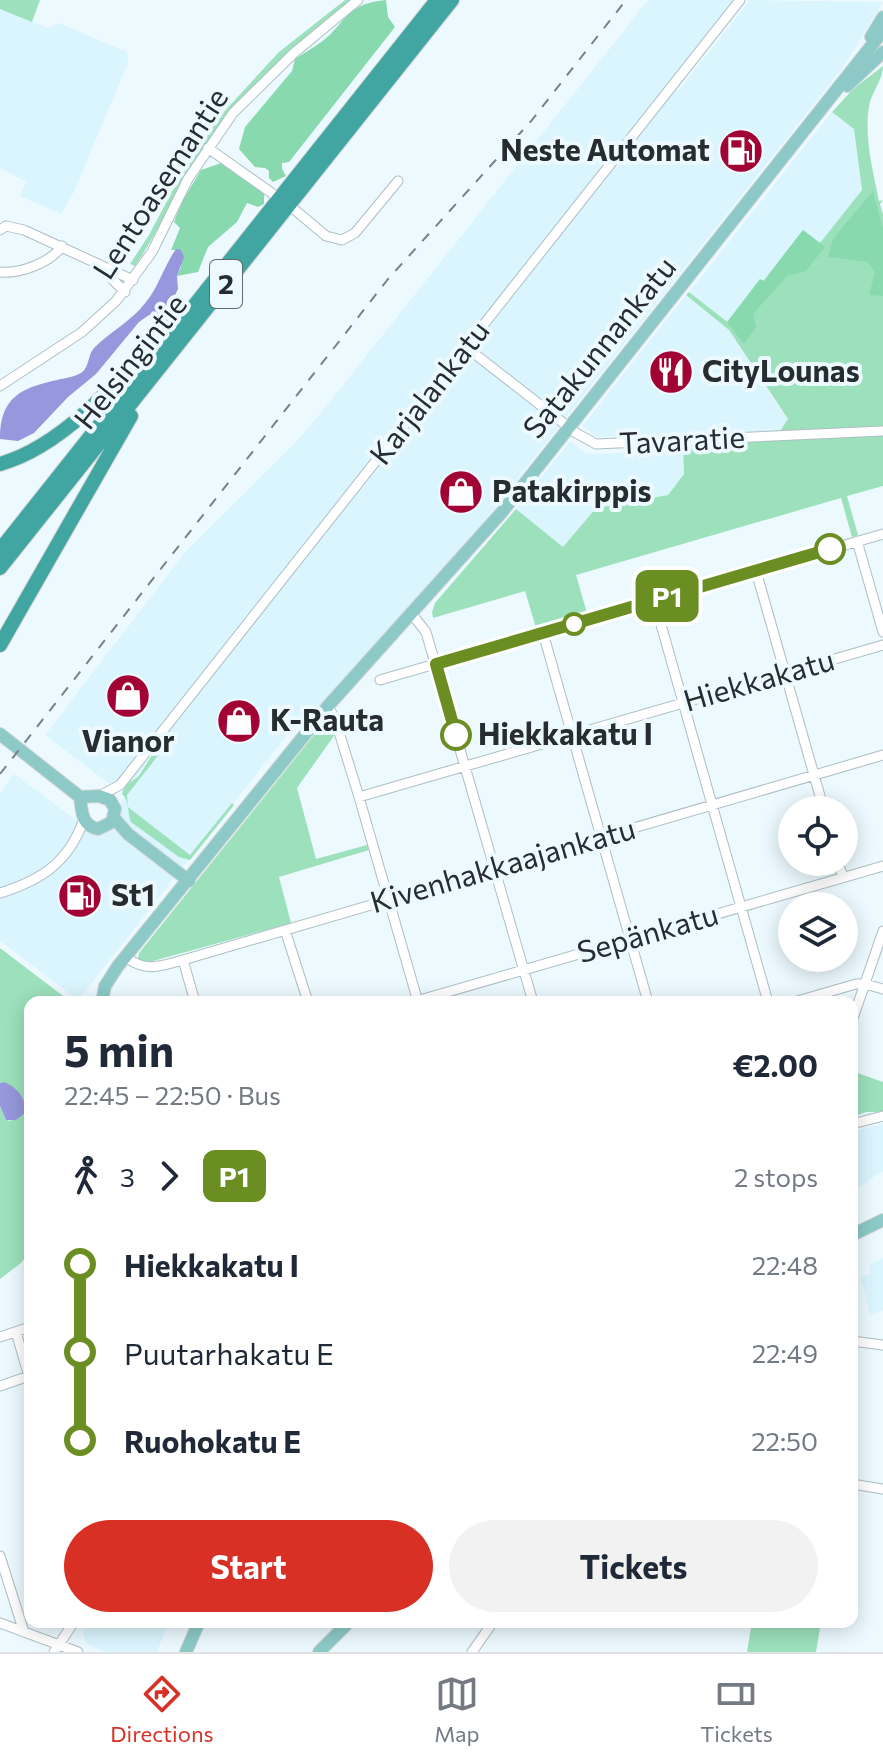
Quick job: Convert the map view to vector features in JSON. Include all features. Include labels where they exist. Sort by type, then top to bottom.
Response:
[{"type":"highway","name":"Helsingintie","points":[[0,550],[437,0]]},
{"type":"highway","name":"Helsingintie","points":[[0,568],[452,0]]},
{"type":"highway","points":[[0,464],[38,448],[78,417],[122,376],[246,241]]},
{"type":"highway","points":[[0,645],[100,467],[173,352]]},
{"type":"main road","points":[[852,67],[883,17]]},
{"type":"main road","name":"Satakunnankatu","points":[[103,996],[105,986],[126,957],[328,706],[502,512],[883,31]]},
{"type":"main road","name":"Satakunnankatu","points":[[831,97],[841,92],[883,52]]},
{"type":"main road","points":[[0,734],[91,796],[110,800],[109,820]]},
{"type":"main road","points":[[91,796],[83,815],[87,824],[109,820],[189,881]]},
{"type":"main road","points":[[858,1232],[883,1223]]},
{"type":"main road","points":[[186,1652],[196,1628]]},
{"type":"main road","points":[[319,1652],[343,1628]]},
{"type":"main road","points":[[328,1652],[350,1628]]},
{"type":"street","name":"Lentoasemantie","points":[[0,386],[82,332],[125,292],[152,252],[188,179],[233,113],[275,70],[358,0]]},
{"type":"street","name":"Karjalankatu","points":[[109,820],[120,785],[740,0]]},
{"type":"street","points":[[208,148],[273,194]]},
{"type":"street","points":[[295,210],[326,236],[342,240],[355,233],[398,181]]},
{"type":"street","points":[[0,230],[6,226],[14,227],[133,280]]},
{"type":"street","points":[[0,272],[13,272],[48,260],[62,246]]},
{"type":"street","points":[[109,271],[112,279],[125,292]]},
{"type":"street","name":"Tavaratie","points":[[466,347],[569,428],[587,441],[600,445],[883,431]]},
{"type":"street","points":[[380,680],[883,534]]},
{"type":"street","points":[[857,541],[883,632]]},
{"type":"street","points":[[756,571],[820,796]]},
{"type":"street","points":[[654,600],[766,996]]},
{"type":"street","points":[[411,613],[426,632],[531,996]]},
{"type":"street","points":[[543,633],[646,996]]},
{"type":"street","name":"Hiekkakatu","points":[[359,797],[883,645]]},
{"type":"street","points":[[328,706],[335,719],[359,797],[414,996]]},
{"type":"street","name":"Kivenhakkaajankatu","points":[[126,957],[141,967],[156,967],[183,960],[883,755]]},
{"type":"street","name":"Karjalankatu","points":[[91,796],[120,785]]},
{"type":"street","points":[[77,838],[83,815]]},
{"type":"street","points":[[0,893],[46,874],[77,838],[109,820]]},
{"type":"street","name":"Sepänkatu","points":[[436,996],[883,866]]},
{"type":"street","points":[[285,930],[306,996]]},
{"type":"street","points":[[858,1004],[883,931]]},
{"type":"street","points":[[183,960],[193,996]]},
{"type":"street","points":[[818,996],[865,984],[883,989]]},
{"type":"street","points":[[858,1122],[883,1116]]},
{"type":"street","points":[[0,1337],[24,1329]]},
{"type":"street","points":[[16,1332],[24,1360]]},
{"type":"street","points":[[858,1342],[883,1345]]},
{"type":"street","points":[[0,1386],[24,1379]]},
{"type":"street","points":[[858,1485],[883,1489]]},
{"type":"street","points":[[0,1556],[24,1632]]},
{"type":"street","points":[[0,1623],[56,1648],[78,1652]]},
{"type":"street","points":[[56,1648],[70,1628]]},
{"type":"street","points":[[472,1652],[489,1628]]},
{"type":"shaded area","points":[[0,0],[33,22],[48,28],[59,23],[127,52],[128,63],[72,196],[61,214],[20,196],[26,182],[0,168]]},
{"type":"shaded area","points":[[648,0],[736,0],[670,83],[678,91],[750,0],[883,2],[844,66],[478,529],[315,712],[310,706],[81,996],[73,996],[0,941],[0,793],[14,774],[96,835],[127,794],[45,735],[186,551],[297,441]]},
{"type":"shaded area","points":[[832,112],[854,129],[862,190],[820,244],[804,231],[730,324],[689,292]]},
{"type":"shaded area","points":[[686,295],[729,330],[788,420],[780,431],[597,437],[582,426]]},
{"type":"shaded area","points":[[570,441],[587,454],[683,451],[684,474],[668,495],[596,508],[563,547],[516,509]]},
{"type":"shaded area","points":[[883,1124],[883,1172],[858,1189],[858,1130]]},
{"type":"shaded area","points":[[883,1258],[883,1311],[870,1314],[861,1277],[870,1274],[870,1265]]},
{"type":"shaded area","points":[[86,1628],[166,1628],[157,1652],[105,1652],[86,1643],[83,1632]]},
{"type":"green space","points":[[0,0],[40,0],[32,22],[0,9]]},
{"type":"green space","points":[[345,0],[353,0],[275,67],[223,122],[197,158],[135,266],[130,264],[177,182],[220,116],[279,52]]},
{"type":"green space","points":[[386,0],[388,17],[395,27],[289,162],[282,163],[286,176],[273,182],[269,171],[255,167],[239,149],[245,127],[292,71],[295,59],[326,38],[352,11],[372,2]]},
{"type":"green space","points":[[883,66],[870,102],[868,130],[879,201],[883,200],[880,204],[883,214],[883,426],[780,431],[788,419],[729,330],[686,295],[689,292],[730,324],[803,230],[820,243],[862,190],[854,129],[832,112],[853,89]]},
{"type":"green space","points":[[221,163],[232,167],[264,193],[264,204],[258,207],[247,203],[237,222],[208,247],[198,272],[177,276],[181,267],[181,250],[171,250],[180,228],[174,222],[201,170]]},
{"type":"green space","points":[[873,191],[883,229],[883,296],[869,295],[875,273],[868,262],[828,257],[833,239]]},
{"type":"green space","points":[[803,230],[825,247],[806,271],[787,276],[753,314],[756,327],[744,344],[727,322],[760,279],[764,281]]},
{"type":"green space","points":[[883,435],[883,486],[847,496],[858,535],[852,537],[841,498],[576,575],[587,613],[536,628],[525,591],[433,618],[435,603],[516,509],[563,547],[596,508],[668,495],[684,474],[683,445]]},
{"type":"green space","points":[[326,720],[336,733],[297,788],[316,859],[367,845],[369,850],[279,877],[291,923],[142,964],[138,959],[139,953]]},
{"type":"green space","points":[[159,744],[164,748],[127,795],[128,807],[190,855],[232,803],[234,805],[190,860],[179,857],[131,822],[122,794],[127,784],[139,776]]},
{"type":"green space","points":[[0,948],[63,996],[24,996],[24,1259],[0,1279],[0,1106],[6,1120],[11,1121],[4,1082],[0,1083]]},
{"type":"green space","points":[[858,1073],[883,1082],[883,1112],[858,1115]]},
{"type":"green space","points":[[751,1628],[820,1628],[816,1652],[747,1652]]},
{"type":"water","points":[[176,249],[181,250],[184,257],[177,276],[178,289],[171,303],[156,315],[149,315],[139,322],[96,374],[68,397],[34,433],[18,441],[0,439],[8,404],[32,387],[81,373],[95,347],[146,302]]},
{"type":"water","points":[[0,1083],[13,1087],[23,1098],[24,1114],[16,1120],[6,1120],[0,1106]]},
{"type":"railway","points":[[0,774],[388,279],[532,120],[626,0]]},
{"type":"bus line","name":"P1","points":[[456,735],[436,664],[830,549]]},
{"type":"place","name":"Neste Automat","points":[[741,151]]},
{"type":"place","name":"CityLounas","points":[[671,372]]},
{"type":"place","name":"Patakirppis","points":[[461,492]]},
{"type":"place","name":"Vianor","points":[[128,696]]},
{"type":"place","name":"K-Rauta","points":[[239,721]]},
{"type":"place","name":"Hiekkakatu I","points":[[456,735]]},
{"type":"place","name":"St1","points":[[80,896]]}]
